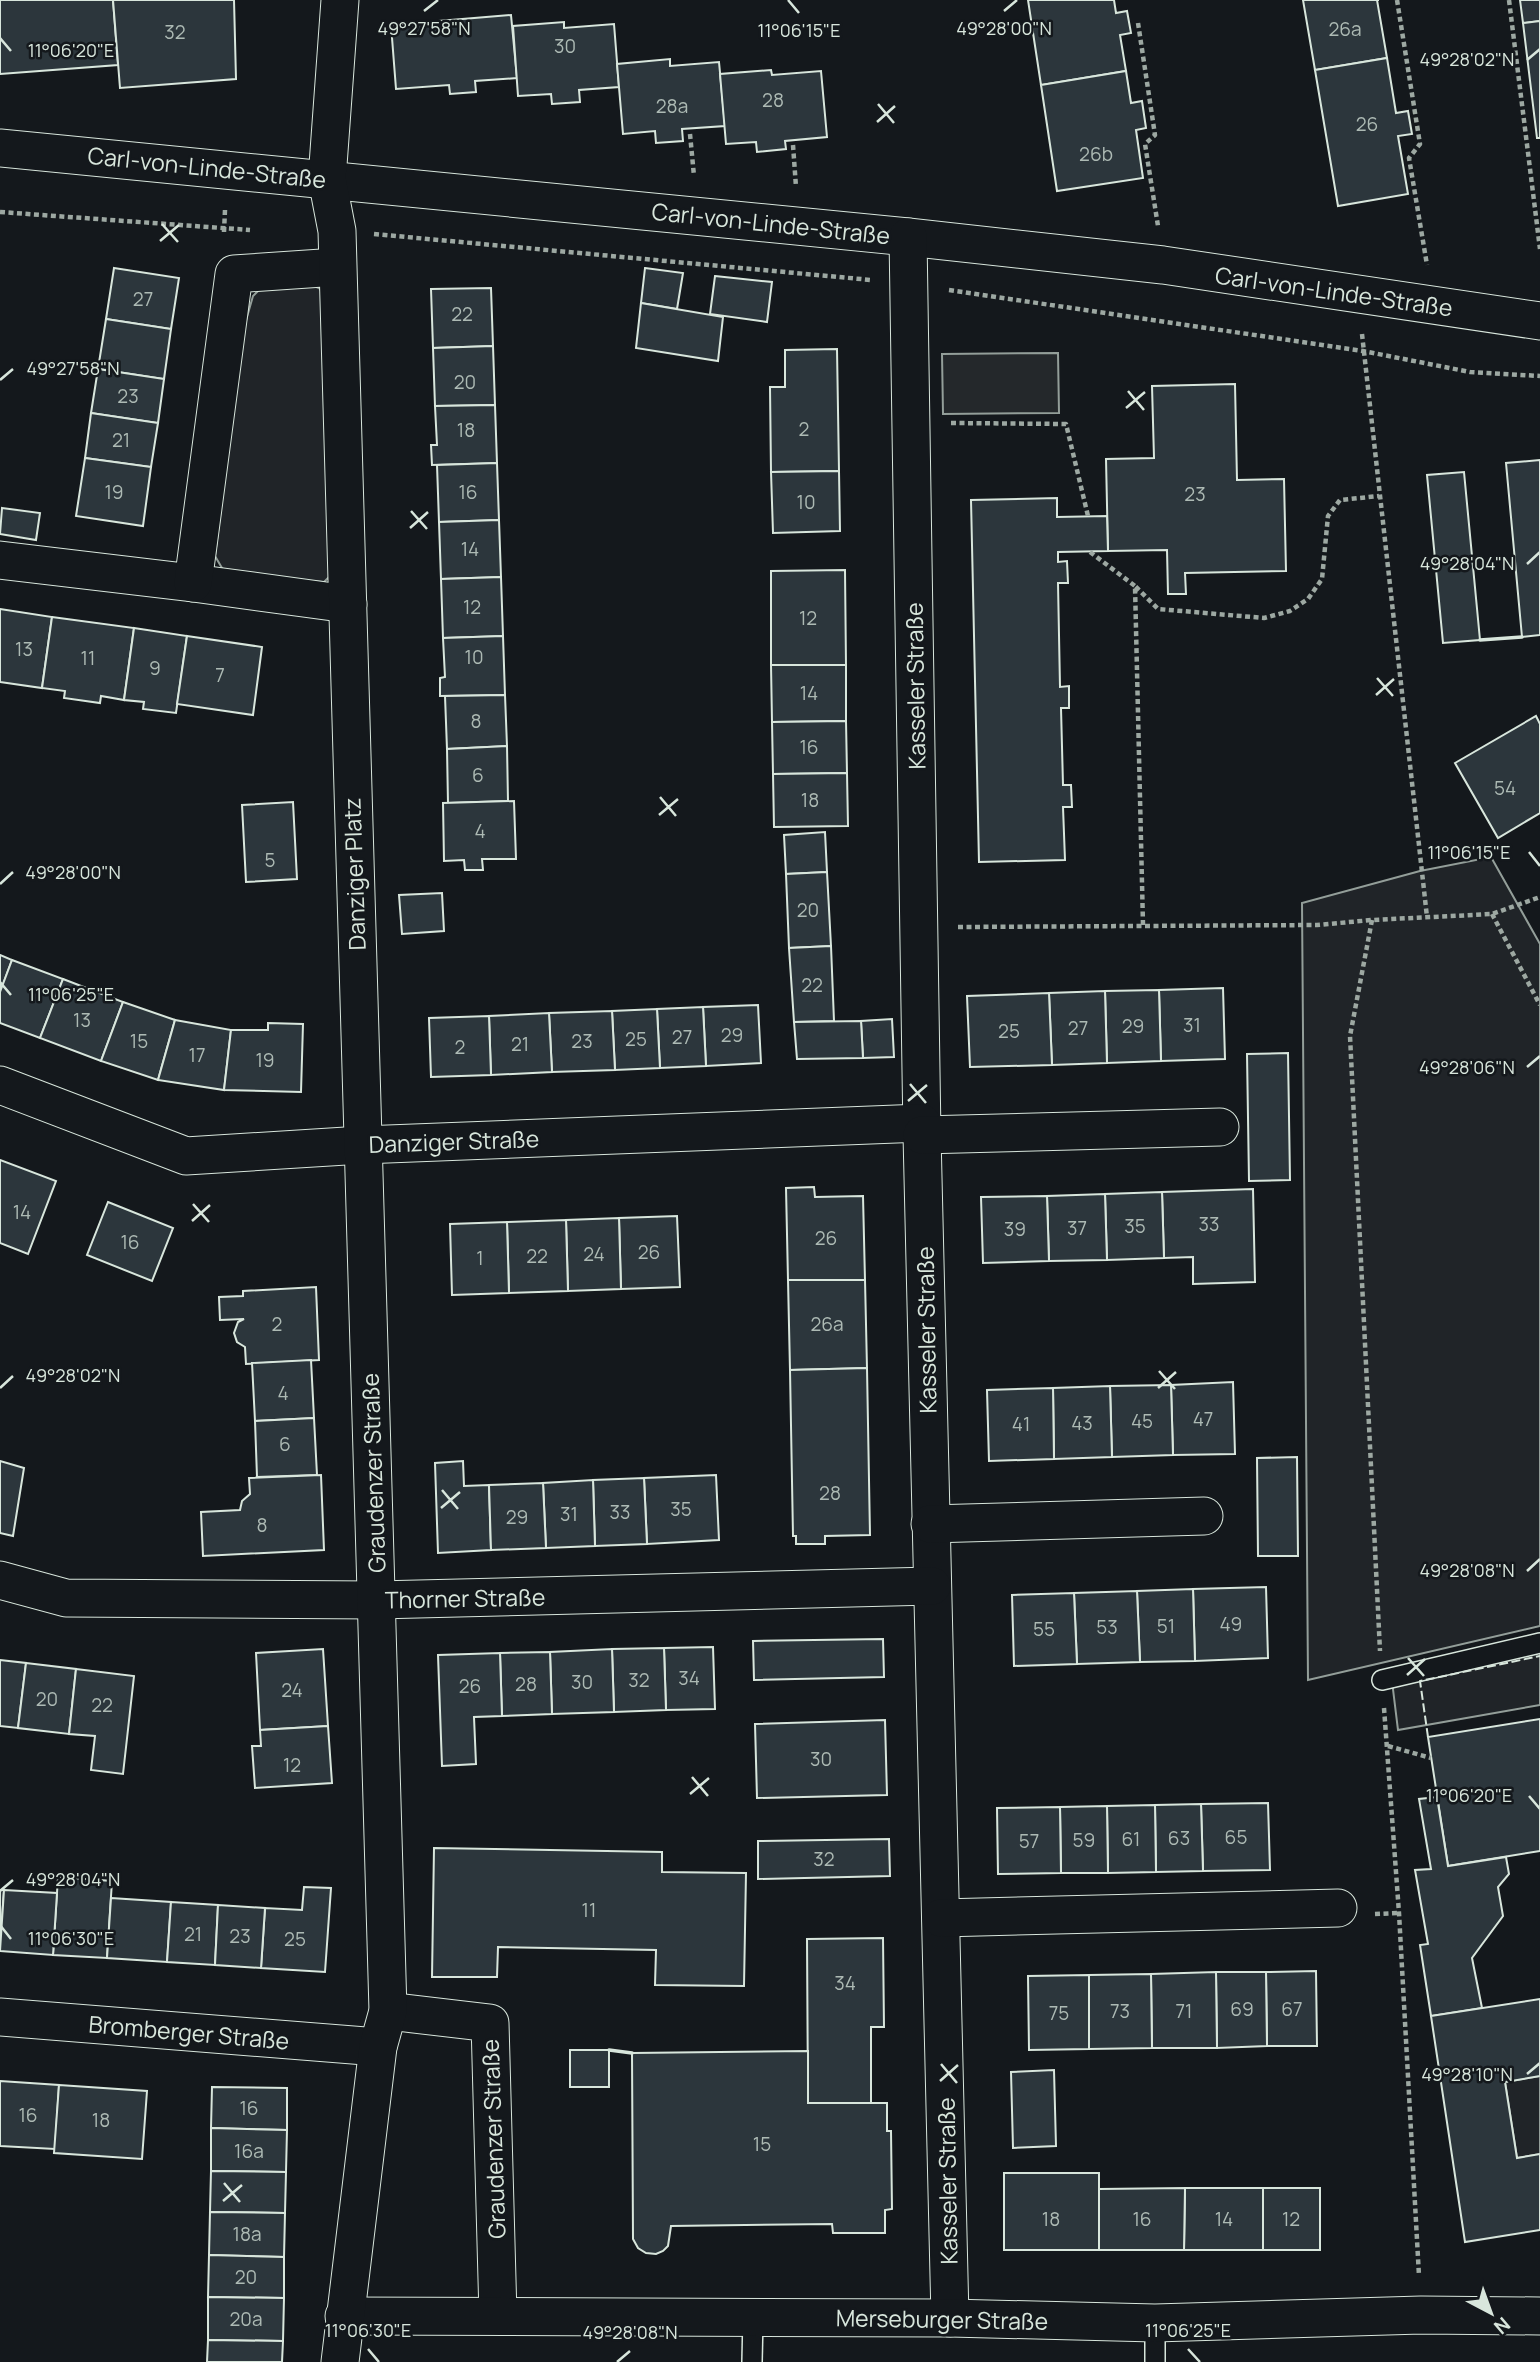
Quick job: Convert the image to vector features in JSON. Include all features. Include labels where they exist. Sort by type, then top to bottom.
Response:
[{"type":"street","name":"Danziger Platz","points":[[340,0],[327,179],[337,231],[362,1144]]},
{"type":"street","name":"Carl-von-Linde-Straße","points":[[0,148],[908,237],[1163,265],[1540,321]]},
{"type":"street","name":"Kasseler Straße","points":[[908,237],[922,1129],[950,2318]]},
{"type":"street","points":[[194,583],[234,274],[337,267]]},
{"type":"street","points":[[0,560],[348,604]]},
{"type":"street","name":"Danziger Straße","points":[[0,1085],[186,1156],[362,1144],[922,1129]]},
{"type":"street","points":[[922,1129],[1220,1127]]},
{"type":"street","name":"Graudenzer Straße","points":[[340,2362],[378,2047],[388,2011],[362,1144]]},
{"type":"street","points":[[930,1524],[1204,1516]]},
{"type":"street","name":"Thorner Straße","points":[[0,1580],[66,1598],[377,1600],[932,1586]]},
{"type":"street","points":[[942,1918],[1338,1908]]},
{"type":"street","name":"Graudenzer Straße","points":[[388,2011],[490,2023],[498,2316]]},
{"type":"street","name":"Bromberger Straße","points":[[0,2017],[378,2047]]},
{"type":"street","name":"Merseburger Straße","points":[[344,2316],[950,2318],[1155,2323],[1421,2315],[1540,2316]]},
{"type":"lane","points":[[1382,1680],[1540,1643]]},
{"type":"lane","points":[[752,2362],[753,2317]]},
{"type":"lane","points":[[1155,2323],[1155,2362]]},
{"type":"path","points":[[1397,0],[1420,144],[1409,158],[1434,306]]},
{"type":"path","points":[[1509,0],[1540,249]]},
{"type":"path","points":[[1138,23],[1155,135],[1145,144],[1157,220]]},
{"type":"path","points":[[690,134],[692,156]]},
{"type":"path","points":[[793,145],[794,165]]},
{"type":"path","points":[[228,169],[223,230],[234,274]]},
{"type":"path","points":[[0,212],[223,230],[261,230]]},
{"type":"path","points":[[337,231],[908,284],[1363,351],[1470,372],[1540,376]]},
{"type":"path","points":[[1360,295],[1363,351],[1427,917]]},
{"type":"path","points":[[911,423],[1066,424],[1088,516]]},
{"type":"path","points":[[1090,552],[1135,586],[1158,609],[1264,618],[1290,611],[1308,599],[1322,579],[1328,516],[1340,500],[1379,496]]},
{"type":"path","points":[[1135,586],[1143,925]]},
{"type":"path","points":[[919,928],[1317,925],[1492,914],[1540,897]]},
{"type":"path","points":[[1492,914],[1540,1005]]},
{"type":"path","points":[[1372,920],[1350,1036],[1382,1680],[1400,1927],[1421,2315]]},
{"type":"path","points":[[1388,1746],[1431,1758]]},
{"type":"shaded area","points":[[311,285],[319,288],[327,299],[334,572],[324,582],[232,576],[222,568],[215,556],[243,331],[253,296],[263,286]]},
{"type":"shaded area","points":[[1058,353],[1059,413],[943,414],[942,354]]},
{"type":"shaded area","points":[[1491,857],[1540,944],[1540,1626],[1308,1680],[1302,903],[1420,871]]},
{"type":"shaded area","points":[[1540,1651],[1540,1705],[1398,1730],[1392,1681]]},
{"type":"shaded area","points":[[1540,2076],[1540,2154],[1517,2158],[1505,2082]]},
{"type":"building","points":[[0,0],[113,0],[118,65],[0,74]]},
{"type":"building","points":[[113,0],[234,0],[236,79],[120,88]]},
{"type":"building","points":[[1028,0],[1114,0],[1116,13],[1127,11],[1131,33],[1120,35],[1126,71],[1041,85]]},
{"type":"building","points":[[1303,0],[1377,0],[1387,58],[1315,70]]},
{"type":"building","points":[[1520,0],[1540,0],[1540,21],[1523,23]]},
{"type":"building","points":[[511,15],[517,78],[475,81],[476,92],[450,94],[449,85],[396,89],[391,25]]},
{"type":"building","points":[[1540,21],[1540,138],[1537,138],[1523,23]]},
{"type":"building","points":[[564,22],[564,28],[614,24],[619,87],[579,90],[580,102],[552,104],[551,94],[518,96],[513,26]]},
{"type":"building","points":[[1387,58],[1396,113],[1408,111],[1412,134],[1398,136],[1408,194],[1338,206],[1315,70]]},
{"type":"building","points":[[670,59],[670,66],[719,62],[725,126],[682,129],[683,141],[656,143],[655,131],[623,134],[617,64]]},
{"type":"building","points":[[771,70],[772,75],[821,71],[827,137],[785,141],[786,149],[757,152],[756,142],[726,144],[720,74]]},
{"type":"building","points":[[1126,71],[1131,103],[1142,101],[1146,128],[1136,130],[1143,178],[1057,191],[1041,85]]},
{"type":"building","points":[[114,268],[179,278],[171,329],[106,319]]},
{"type":"building","points":[[645,268],[683,273],[677,309],[641,303]]},
{"type":"building","points":[[715,276],[772,282],[767,322],[710,314]]},
{"type":"building","points":[[491,288],[493,346],[433,348],[431,289]]},
{"type":"building","points":[[641,303],[723,317],[718,361],[636,348]]},
{"type":"building","points":[[106,319],[171,329],[164,379],[98,369]]},
{"type":"building","points":[[493,346],[495,405],[435,406],[433,348]]},
{"type":"building","points":[[837,349],[839,471],[771,472],[770,387],[785,387],[785,350]]},
{"type":"building","points":[[98,369],[164,379],[158,423],[91,413]]},
{"type":"building","points":[[1235,384],[1237,480],[1284,479],[1286,571],[1185,573],[1186,594],[1168,594],[1167,550],[1108,551],[1106,459],[1154,458],[1152,386]]},
{"type":"building","points":[[495,405],[497,463],[432,465],[431,445],[437,445],[435,406]]},
{"type":"building","points":[[91,413],[158,423],[151,467],[85,458]]},
{"type":"building","points":[[85,458],[151,467],[143,526],[76,516]]},
{"type":"building","points":[[1540,460],[1540,635],[1522,637],[1506,463]]},
{"type":"building","points":[[497,463],[499,520],[439,522],[437,465]]},
{"type":"building","points":[[839,471],[840,531],[773,533],[771,472]]},
{"type":"building","points":[[1464,472],[1480,640],[1443,643],[1427,475]]},
{"type":"building","points":[[1057,498],[1057,517],[1107,516],[1108,551],[1058,552],[1058,562],[1067,561],[1068,583],[1058,583],[1060,687],[1069,686],[1069,708],[1061,708],[1063,785],[1071,785],[1072,807],[1063,807],[1065,860],[979,862],[971,500]]},
{"type":"building","points":[[2,508],[40,513],[36,540],[0,534]]},
{"type":"building","points":[[499,520],[501,577],[441,579],[439,522]]},
{"type":"building","points":[[845,570],[846,665],[771,665],[771,571]]},
{"type":"building","points":[[501,577],[503,636],[443,638],[441,579]]},
{"type":"building","points":[[0,609],[52,617],[42,688],[0,682]]},
{"type":"building","points":[[52,617],[134,628],[124,700],[101,696],[100,703],[64,698],[65,691],[42,688]]},
{"type":"building","points":[[134,628],[187,636],[176,713],[143,709],[144,702],[124,700]]},
{"type":"building","points":[[187,636],[262,647],[253,715],[177,704]]},
{"type":"building","points":[[503,636],[505,695],[440,696],[440,678],[445,677],[443,638]]},
{"type":"building","points":[[771,665],[846,665],[846,721],[772,722]]},
{"type":"building","points":[[505,695],[507,746],[447,749],[445,696]]},
{"type":"building","points":[[1536,716],[1540,724],[1540,813],[1498,838],[1455,763]]},
{"type":"building","points":[[846,721],[847,773],[773,774],[772,722]]},
{"type":"building","points":[[507,746],[508,801],[448,803],[447,749]]},
{"type":"building","points":[[847,773],[848,826],[774,827],[773,774]]},
{"type":"building","points":[[514,801],[516,859],[482,859],[483,870],[465,870],[464,860],[444,861],[443,803]]},
{"type":"building","points":[[293,802],[297,879],[246,882],[242,805]]},
{"type":"building","points":[[825,832],[827,872],[786,874],[784,835]]},
{"type":"building","points":[[827,872],[831,946],[789,948],[786,874]]},
{"type":"building","points":[[442,893],[444,931],[402,934],[399,895]]},
{"type":"building","points":[[831,946],[834,1021],[794,1022],[789,948]]},
{"type":"building","points":[[0,955],[12,960],[0,992]]},
{"type":"building","points":[[12,960],[63,979],[40,1038],[0,1023],[0,992]]},
{"type":"building","points":[[63,979],[123,1002],[101,1061],[40,1038]]},
{"type":"building","points":[[1223,988],[1225,1059],[1161,1061],[1159,990]]},
{"type":"building","points":[[1159,990],[1161,1061],[1107,1063],[1105,991]]},
{"type":"building","points":[[1105,991],[1107,1063],[1052,1065],[1049,993]]},
{"type":"building","points":[[1049,993],[1052,1065],[970,1067],[967,996]]},
{"type":"building","points":[[123,1002],[175,1020],[158,1080],[101,1061]]},
{"type":"building","points":[[758,1005],[761,1063],[706,1066],[703,1007]]},
{"type":"building","points":[[703,1007],[706,1066],[660,1068],[657,1009]]},
{"type":"building","points":[[657,1009],[660,1068],[615,1070],[612,1011]]},
{"type":"building","points":[[612,1011],[615,1070],[552,1072],[549,1013]]},
{"type":"building","points":[[549,1013],[552,1072],[491,1075],[489,1016]]},
{"type":"building","points":[[489,1016],[491,1075],[431,1077],[429,1018]]},
{"type":"building","points":[[892,1019],[894,1057],[863,1058],[861,1021]]},
{"type":"building","points":[[175,1020],[231,1030],[224,1090],[158,1080]]},
{"type":"building","points":[[861,1021],[863,1058],[797,1059],[794,1022]]},
{"type":"building","points":[[268,1023],[303,1024],[301,1092],[224,1090],[231,1030],[268,1030]]},
{"type":"building","points":[[1288,1053],[1290,1180],[1249,1181],[1247,1054]]},
{"type":"building","points":[[0,1160],[56,1181],[28,1254],[0,1243]]},
{"type":"building","points":[[814,1187],[815,1197],[863,1196],[865,1280],[788,1280],[786,1188]]},
{"type":"building","points":[[1253,1189],[1255,1282],[1193,1284],[1193,1257],[1164,1258],[1162,1192]]},
{"type":"building","points":[[1162,1192],[1164,1258],[1107,1260],[1105,1194]]},
{"type":"building","points":[[1105,1194],[1107,1260],[1049,1261],[1047,1196]]},
{"type":"building","points":[[1047,1196],[1049,1261],[983,1263],[981,1197]]},
{"type":"building","points":[[108,1202],[173,1228],[152,1281],[87,1255]]},
{"type":"building","points":[[677,1216],[680,1287],[621,1289],[619,1218]]},
{"type":"building","points":[[619,1218],[621,1289],[568,1291],[566,1220]]},
{"type":"building","points":[[566,1220],[568,1291],[509,1293],[507,1222]]},
{"type":"building","points":[[507,1222],[509,1293],[452,1295],[450,1224]]},
{"type":"building","points":[[788,1280],[865,1280],[867,1368],[790,1370]]},
{"type":"building","points":[[316,1287],[319,1360],[246,1364],[245,1347],[237,1342],[234,1333],[238,1322],[244,1319],[220,1320],[219,1297],[243,1296],[243,1291]]},
{"type":"building","points":[[311,1360],[314,1418],[255,1421],[252,1363]]},
{"type":"building","points":[[867,1368],[870,1535],[825,1536],[825,1544],[796,1544],[796,1536],[793,1536],[790,1370]]},
{"type":"building","points":[[1233,1382],[1235,1454],[1173,1455],[1171,1385]]},
{"type":"building","points":[[1171,1385],[1173,1455],[1112,1457],[1110,1386]]},
{"type":"building","points":[[1110,1386],[1112,1457],[1054,1459],[1053,1388]]},
{"type":"building","points":[[1053,1388],[1054,1459],[989,1461],[987,1390]]},
{"type":"building","points":[[314,1418],[317,1475],[257,1477],[255,1421]]},
{"type":"building","points":[[1297,1457],[1298,1556],[1258,1556],[1257,1458]]},
{"type":"building","points":[[0,1461],[24,1468],[13,1536],[0,1533]]},
{"type":"building","points":[[463,1461],[464,1486],[489,1485],[491,1550],[438,1553],[435,1463]]},
{"type":"building","points":[[321,1475],[324,1550],[203,1556],[201,1512],[240,1510],[242,1501],[250,1494],[249,1478]]},
{"type":"building","points":[[716,1475],[719,1540],[647,1544],[644,1478]]},
{"type":"building","points":[[644,1478],[647,1544],[595,1546],[593,1480]]},
{"type":"building","points":[[593,1480],[595,1546],[546,1548],[543,1483]]},
{"type":"building","points":[[543,1483],[546,1548],[491,1550],[489,1485]]},
{"type":"building","points":[[1266,1587],[1268,1658],[1195,1661],[1193,1589]]},
{"type":"building","points":[[1193,1589],[1195,1661],[1140,1662],[1137,1591]]},
{"type":"building","points":[[1137,1591],[1140,1662],[1077,1664],[1074,1593]]},
{"type":"building","points":[[1074,1593],[1077,1664],[1014,1666],[1012,1595]]},
{"type":"building","points":[[883,1639],[884,1677],[754,1680],[753,1641]]},
{"type":"building","points":[[713,1647],[715,1709],[666,1710],[664,1648]]},
{"type":"building","points":[[664,1648],[666,1710],[614,1712],[612,1649]]},
{"type":"building","points":[[323,1649],[328,1726],[260,1730],[256,1653]]},
{"type":"building","points":[[612,1649],[614,1712],[552,1714],[550,1652]]},
{"type":"building","points":[[550,1652],[552,1714],[502,1716],[500,1653]]},
{"type":"building","points":[[500,1653],[502,1716],[474,1717],[476,1764],[442,1766],[438,1655]]},
{"type":"building","points":[[0,1660],[26,1663],[18,1728],[0,1726]]},
{"type":"building","points":[[26,1663],[76,1669],[69,1734],[18,1728]]},
{"type":"building","points":[[76,1669],[134,1676],[123,1774],[91,1770],[95,1736],[69,1734]]},
{"type":"building","points":[[1540,1719],[1540,1851],[1448,1866],[1428,1737]]},
{"type":"building","points":[[885,1720],[887,1795],[757,1798],[755,1724]]},
{"type":"building","points":[[328,1726],[332,1783],[255,1788],[252,1746],[261,1746],[260,1730]]},
{"type":"building","points":[[1437,1797],[1448,1866],[1506,1857],[1509,1874],[1498,1887],[1503,1916],[1472,1958],[1482,2008],[1431,2016],[1420,1945],[1428,1944],[1415,1870],[1431,1869],[1419,1799]]},
{"type":"building","points":[[1268,1803],[1270,1870],[1203,1871],[1201,1804]]},
{"type":"building","points":[[1201,1804],[1203,1871],[1156,1872],[1155,1805]]},
{"type":"building","points":[[1155,1805],[1156,1872],[1108,1873],[1107,1806]]},
{"type":"building","points":[[1107,1806],[1108,1873],[1061,1873],[1060,1807]]},
{"type":"building","points":[[1060,1807],[1061,1873],[998,1874],[997,1808]]},
{"type":"building","points":[[889,1839],[890,1876],[758,1879],[758,1841]]},
{"type":"building","points":[[434,1848],[662,1852],[662,1872],[746,1873],[744,1986],[655,1985],[656,1950],[498,1947],[497,1977],[432,1977]]},
{"type":"building","points":[[58,1877],[112,1881],[107,1958],[53,1955]]},
{"type":"building","points":[[304,1887],[331,1888],[325,1972],[261,1968],[265,1908],[302,1910]]},
{"type":"building","points":[[0,1890],[4,1890],[0,1946]]},
{"type":"building","points":[[4,1890],[57,1893],[53,1955],[0,1951]]},
{"type":"building","points":[[111,1898],[171,1902],[167,1962],[107,1958]]},
{"type":"building","points":[[171,1902],[218,1905],[215,1965],[167,1962]]},
{"type":"building","points":[[218,1905],[265,1908],[261,1968],[215,1965]]},
{"type":"building","points":[[883,1938],[884,2027],[871,2027],[871,2103],[808,2103],[807,1939]]},
{"type":"building","points":[[1316,1971],[1317,2046],[1267,2046],[1266,1972]]},
{"type":"building","points":[[1216,1972],[1266,1972],[1267,2046],[1217,2048]]},
{"type":"building","points":[[1216,1972],[1217,2048],[1152,2048],[1151,1974]]},
{"type":"building","points":[[1151,1974],[1152,2048],[1089,2049],[1089,1975]]},
{"type":"building","points":[[1089,1975],[1089,2049],[1029,2050],[1028,1976]]},
{"type":"building","points":[[1540,1999],[1540,2076],[1505,2082],[1517,2158],[1540,2154],[1540,2230],[1465,2242],[1431,2016]]},
{"type":"building","points":[[570,2050],[609,2050],[609,2087],[570,2087]]},
{"type":"building","points":[[808,2051],[808,2103],[887,2103],[887,2131],[891,2131],[892,2209],[885,2210],[885,2233],[833,2233],[832,2224],[671,2226],[668,2246],[663,2251],[656,2254],[646,2253],[638,2248],[633,2239],[632,2053]]},
{"type":"building","points":[[1054,2070],[1056,2146],[1013,2148],[1011,2072]]},
{"type":"building","points":[[0,2081],[59,2085],[55,2149],[0,2146]]},
{"type":"building","points":[[59,2085],[147,2091],[142,2159],[54,2153]]},
{"type":"building","points":[[212,2087],[287,2088],[287,2130],[211,2128]]},
{"type":"building","points":[[211,2128],[287,2130],[286,2172],[211,2171]]},
{"type":"building","points":[[211,2171],[286,2172],[285,2213],[210,2212]]},
{"type":"building","points":[[1004,2173],[1099,2173],[1099,2250],[1004,2250]]},
{"type":"building","points":[[1185,2188],[1263,2188],[1263,2250],[1184,2250]]},
{"type":"building","points":[[1185,2188],[1184,2250],[1099,2250],[1099,2189]]},
{"type":"building","points":[[1263,2188],[1320,2188],[1320,2250],[1263,2250]]},
{"type":"building","points":[[210,2212],[285,2213],[284,2257],[209,2255]]},
{"type":"building","points":[[209,2255],[284,2257],[284,2298],[208,2297]]},
{"type":"building","points":[[208,2297],[284,2298],[283,2341],[208,2340]]},
{"type":"building","points":[[208,2340],[283,2341],[282,2362],[207,2362]]},
{"type":"fence","points":[[1428,1737],[1420,1681],[1540,1656]]},
{"type":"wall","points":[[1480,640],[1522,637]]},
{"type":"wall","points":[[609,2050],[632,2053]]}]
